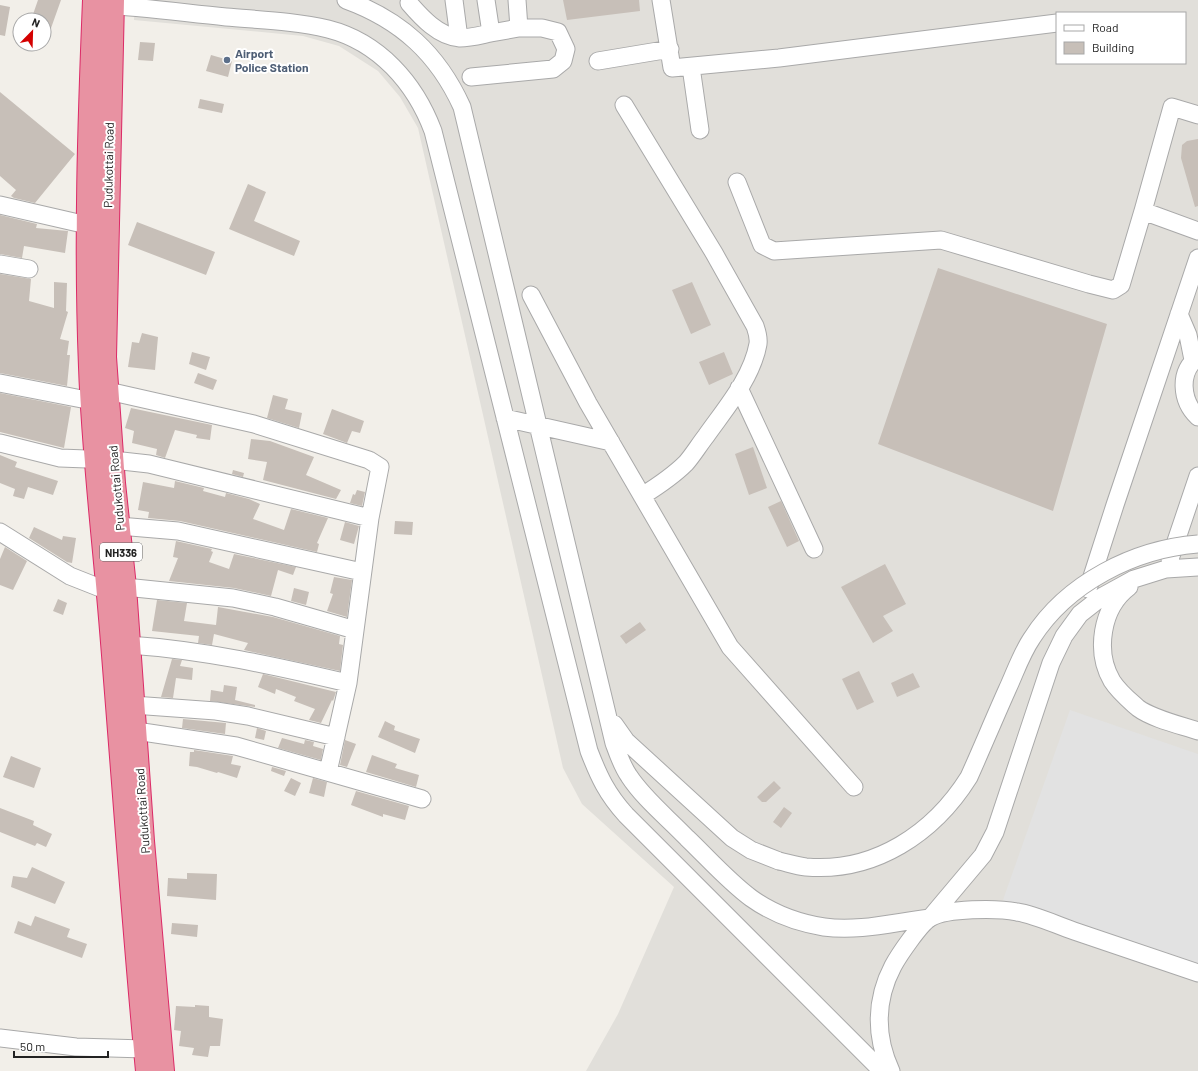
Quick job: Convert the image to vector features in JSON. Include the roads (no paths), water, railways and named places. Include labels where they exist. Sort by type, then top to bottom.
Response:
[{"type":"highway","name":"Pudukottai Road","points":[[100,396],[90,368],[87,225],[90,84],[93,32],[103,2]]},
{"type":"highway","name":"Pudukottai Road","points":[[103,2],[105,357],[100,396],[104,460],[116,589],[147,1071]]},
{"type":"highway","name":"Pudukottai Road","points":[[104,460],[119,526],[116,589],[129,645],[143,841],[163,1071]]},
{"type":"street","points":[[346,0],[384,17],[402,30],[437,63],[454,91],[466,123],[614,743],[628,776],[656,807],[730,880],[752,898],[780,914],[799,921],[824,927],[850,929],[930,918],[952,912],[984,909],[1018,912],[1198,973]]},
{"type":"street","points":[[454,0],[459,38]]},
{"type":"street","points":[[486,0],[491,34]]},
{"type":"street","points":[[517,0],[519,28]]},
{"type":"street","points":[[661,0],[672,68],[779,58],[1056,23]]},
{"type":"street","points":[[103,2],[311,26],[344,35],[373,50],[389,62],[414,92],[426,112],[433,131],[589,751],[602,785],[626,815],[882,1071]]},
{"type":"street","points":[[409,3],[418,15],[432,26],[448,35],[459,38],[491,34],[519,28],[542,28],[558,32],[566,49],[563,61],[553,69],[471,77]]},
{"type":"street","points":[[598,61],[670,49]]},
{"type":"street","points":[[690,67],[700,130]]},
{"type":"street","points":[[624,105],[714,253],[755,326],[758,335],[756,352],[739,388],[686,462],[666,481],[642,496]]},
{"type":"street","points":[[737,182],[762,245],[774,251],[941,240],[1113,290],[1121,285],[1172,107],[1198,115]]},
{"type":"street","points":[[0,205],[87,225]]},
{"type":"street","points":[[1143,211],[1198,231]]},
{"type":"street","points":[[1080,614],[1179,314],[1194,282],[1198,258]]},
{"type":"street","points":[[0,264],[29,270]]},
{"type":"street","points":[[531,295],[611,442],[730,647],[854,787]]},
{"type":"street","points":[[1179,314],[1196,358],[1186,372],[1183,385],[1185,399],[1191,411],[1198,417]]},
{"type":"street","points":[[0,383],[100,396],[254,424],[369,460],[380,467],[370,518],[348,683],[328,772]]},
{"type":"street","points":[[739,388],[814,549]]},
{"type":"street","points":[[505,418],[611,442]]},
{"type":"street","points":[[0,443],[60,458],[149,464],[370,518]]},
{"type":"street","points":[[1198,476],[1162,570],[1136,581],[1126,589],[1112,606],[1104,630],[1103,656],[1112,681],[1120,692],[1139,709],[1198,731]]},
{"type":"street","points":[[119,526],[178,530],[362,572]]},
{"type":"street","points":[[0,532],[70,576],[116,589],[233,598],[275,607],[355,630]]},
{"type":"street","points":[[604,700],[616,727],[626,741],[732,838],[751,850],[779,861],[806,867],[855,864],[895,849],[912,839],[944,811],[959,793],[969,776],[1032,638],[1048,618],[1092,580],[1120,563],[1165,549],[1198,544]]},
{"type":"street","points":[[891,1071],[881,1044],[879,1027],[879,1010],[882,992],[896,960],[983,855],[995,832],[1051,663],[1064,636],[1080,614],[1103,596],[1134,579],[1162,570],[1198,567]]},
{"type":"street","points":[[129,645],[159,647],[236,658],[348,683]]},
{"type":"street","points":[[133,706],[216,711],[248,716],[336,737]]},
{"type":"street","points":[[136,731],[236,746],[422,799]]},
{"type":"street","points":[[0,1038],[76,1047],[145,1048]]},
{"type":"place","name":"Airport Police Station","points":[[227,60]]}]
